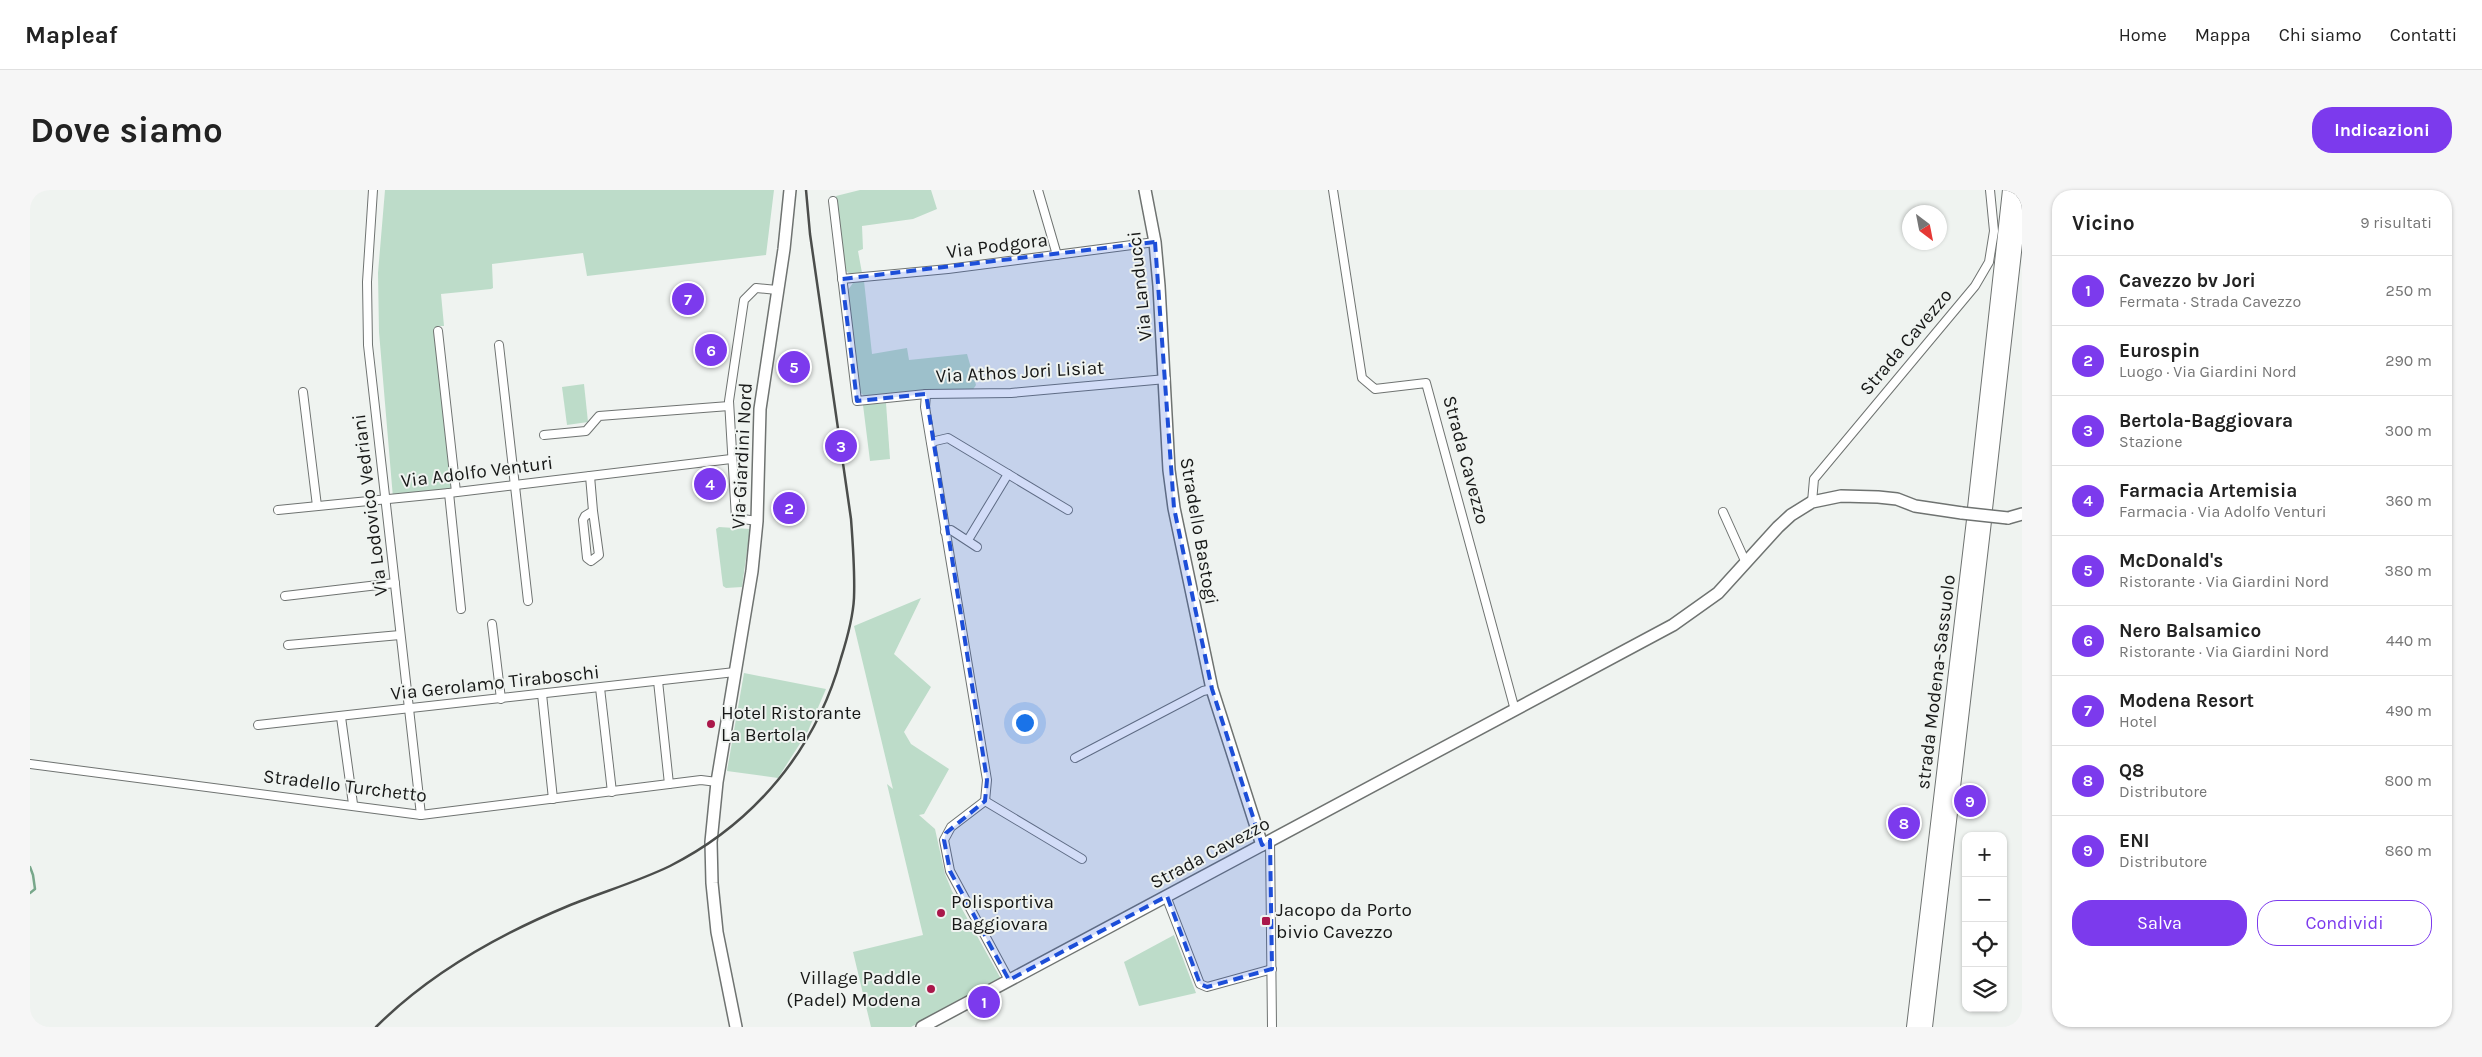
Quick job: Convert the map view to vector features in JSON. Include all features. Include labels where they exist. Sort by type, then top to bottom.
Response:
[{"type":"highway","name":"strada Modena-Sassuolo","points":[[1923,1025],[2010,190]]},
{"type":"highway","name":"strada Modena-Sassuolo","points":[[1976,514],[2021,190]]},
{"type":"street","name":"Via Lodovico Vedriani","points":[[373,190],[367,282],[367,328],[421,815]]},
{"type":"street","name":"Via Giardini Nord","points":[[736,1027],[717,932],[712,883],[711,842],[717,782],[748,598],[757,521],[760,409],[790,190]]},
{"type":"street","points":[[1038,190],[1057,255]]},
{"type":"street","name":"Via Landucci","points":[[1145,190],[1155,242],[1166,378]]},
{"type":"street","name":"Strada Cavezzo","points":[[1333,190],[1362,378],[1375,389],[1426,383],[1516,710]]},
{"type":"street","name":"Strada Cavezzo","points":[[1812,502],[1814,480],[1975,286],[1989,262],[1994,231],[1990,190]]},
{"type":"street","points":[[833,201],[857,401],[926,394]]},
{"type":"street","name":"Via Podgora","points":[[842,279],[948,269],[1155,242]]},
{"type":"street","points":[[757,521],[736,518],[729,406],[746,295],[756,288],[777,290]]},
{"type":"street","points":[[438,331],[453,492],[461,609]]},
{"type":"street","points":[[500,345],[528,601]]},
{"type":"street","name":"Via Athos Jori Lisiat","points":[[985,801],[987,780],[925,407],[926,394],[1011,393],[1166,378]]},
{"type":"street","name":"Stradello Bastogi","points":[[1166,378],[1169,470],[1174,508],[1212,689],[1266,843]]},
{"type":"street","points":[[303,392],[317,506]]},
{"type":"street","points":[[544,435],[586,431],[599,416],[729,406]]},
{"type":"street","points":[[931,442],[948,438],[1068,510]]},
{"type":"street","name":"Via Adolfo Venturi","points":[[278,510],[386,500],[731,459]]},
{"type":"street","points":[[968,540],[1008,474]]},
{"type":"street","points":[[590,476],[599,555],[591,561],[587,558],[583,520],[587,514],[593,511]]},
{"type":"street","name":"Strada Cavezzo","points":[[922,1027],[1690,615],[1718,593],[1778,526],[1812,502],[1840,496],[1878,497],[1897,499],[1915,506],[2008,518],[2022,514]]},
{"type":"street","points":[[1723,512],[1746,563]]},
{"type":"street","points":[[945,532],[952,530],[977,547]]},
{"type":"street","points":[[285,596],[395,583]]},
{"type":"street","points":[[492,624],[501,699]]},
{"type":"street","points":[[288,645],[400,635]]},
{"type":"street","name":"Via Gerolamo Tiraboschi","points":[[258,725],[735,672]]},
{"type":"street","points":[[658,681],[669,784]]},
{"type":"street","points":[[600,688],[612,792]]},
{"type":"street","points":[[1075,758],[1202,691],[1212,689]]},
{"type":"street","points":[[542,694],[553,799]]},
{"type":"street","points":[[341,717],[353,804]]},
{"type":"street","name":"Stradello Turchetto","points":[[30,764],[353,804],[421,815],[701,780],[717,782]]},
{"type":"street","points":[[1009,980],[950,872],[944,840],[951,827],[985,801],[1082,859]]},
{"type":"street","points":[[1266,843],[1272,969],[1272,1027]]},
{"type":"street","points":[[1166,896],[1200,984],[1207,987],[1272,969]]},
{"type":"highlighted area","points":[[1155,242],[1174,508],[1212,689],[1262,845],[1270,840],[1272,969],[1207,987],[1200,984],[1167,896],[1009,980],[950,871],[944,840],[946,833],[985,801],[987,780],[926,394],[857,401],[842,279]]},
{"type":"green space","points":[[385,190],[774,190],[766,255],[587,276],[583,253],[492,264],[493,288],[441,294],[444,326],[437,326],[456,492],[393,498],[379,332],[378,273]]},
{"type":"green space","points":[[860,190],[931,190],[937,209],[913,219],[862,226],[863,249],[858,251],[862,273],[851,275],[846,271],[836,196]]},
{"type":"green space","points":[[864,281],[872,354],[907,348],[909,360],[967,354],[976,385],[972,391],[919,390],[864,396],[860,392],[848,290],[853,283]]},
{"type":"green space","points":[[584,384],[588,422],[567,425],[562,387]]},
{"type":"green space","points":[[886,403],[890,459],[870,461],[863,405]]},
{"type":"green space","points":[[719,527],[750,529],[742,587],[726,588],[723,586],[716,529]]},
{"type":"green space","name":"Polisportiva Baggiovara","points":[[921,598],[894,654],[931,687],[904,732],[911,744],[949,769],[924,814],[919,815],[935,829],[945,874],[952,891],[1001,979],[911,1027],[871,1027],[853,952],[923,935],[887,784],[893,789],[854,626]]},
{"type":"green space","points":[[744,673],[826,689],[808,731],[778,778],[727,771]]},
{"type":"green space","points":[[1174,935],[1196,993],[1139,1006],[1124,962]]},
{"type":"waterway","points":[[30,867],[35,889],[30,893]]},
{"type":"railway","points":[[376,1027],[419,989],[466,957],[491,943],[542,917],[658,872],[701,848],[729,828],[755,805],[778,780],[816,723],[830,691],[851,621],[854,578],[851,519],[810,234],[806,190]]},
{"type":"place","name":"Modena Resort","points":[[688,299]]},
{"type":"place","name":"Nero Balsamico","points":[[711,350]]},
{"type":"place","name":"McDonald's","points":[[794,367]]},
{"type":"place","name":"Bertola-Baggiovara","points":[[841,446]]},
{"type":"place","name":"Farmacia Artemisia","points":[[710,484]]},
{"type":"place","name":"Eurospin","points":[[789,508]]},
{"type":"place","name":"Hotel Ristorante La Bertola","points":[[711,724]]},
{"type":"place","name":"ENI","points":[[1970,801]]},
{"type":"place","name":"Q8","points":[[1904,823]]},
{"type":"place","name":"Polisportiva Baggiovara","points":[[941,913]]},
{"type":"place","name":"Jacopo da Porto bivio Cavezzo","points":[[1266,921]]},
{"type":"place","name":"Village Paddle (Padel) Modena","points":[[931,989]]},
{"type":"place","name":"Cavezzo bv Jori","points":[[984,1002]]}]
